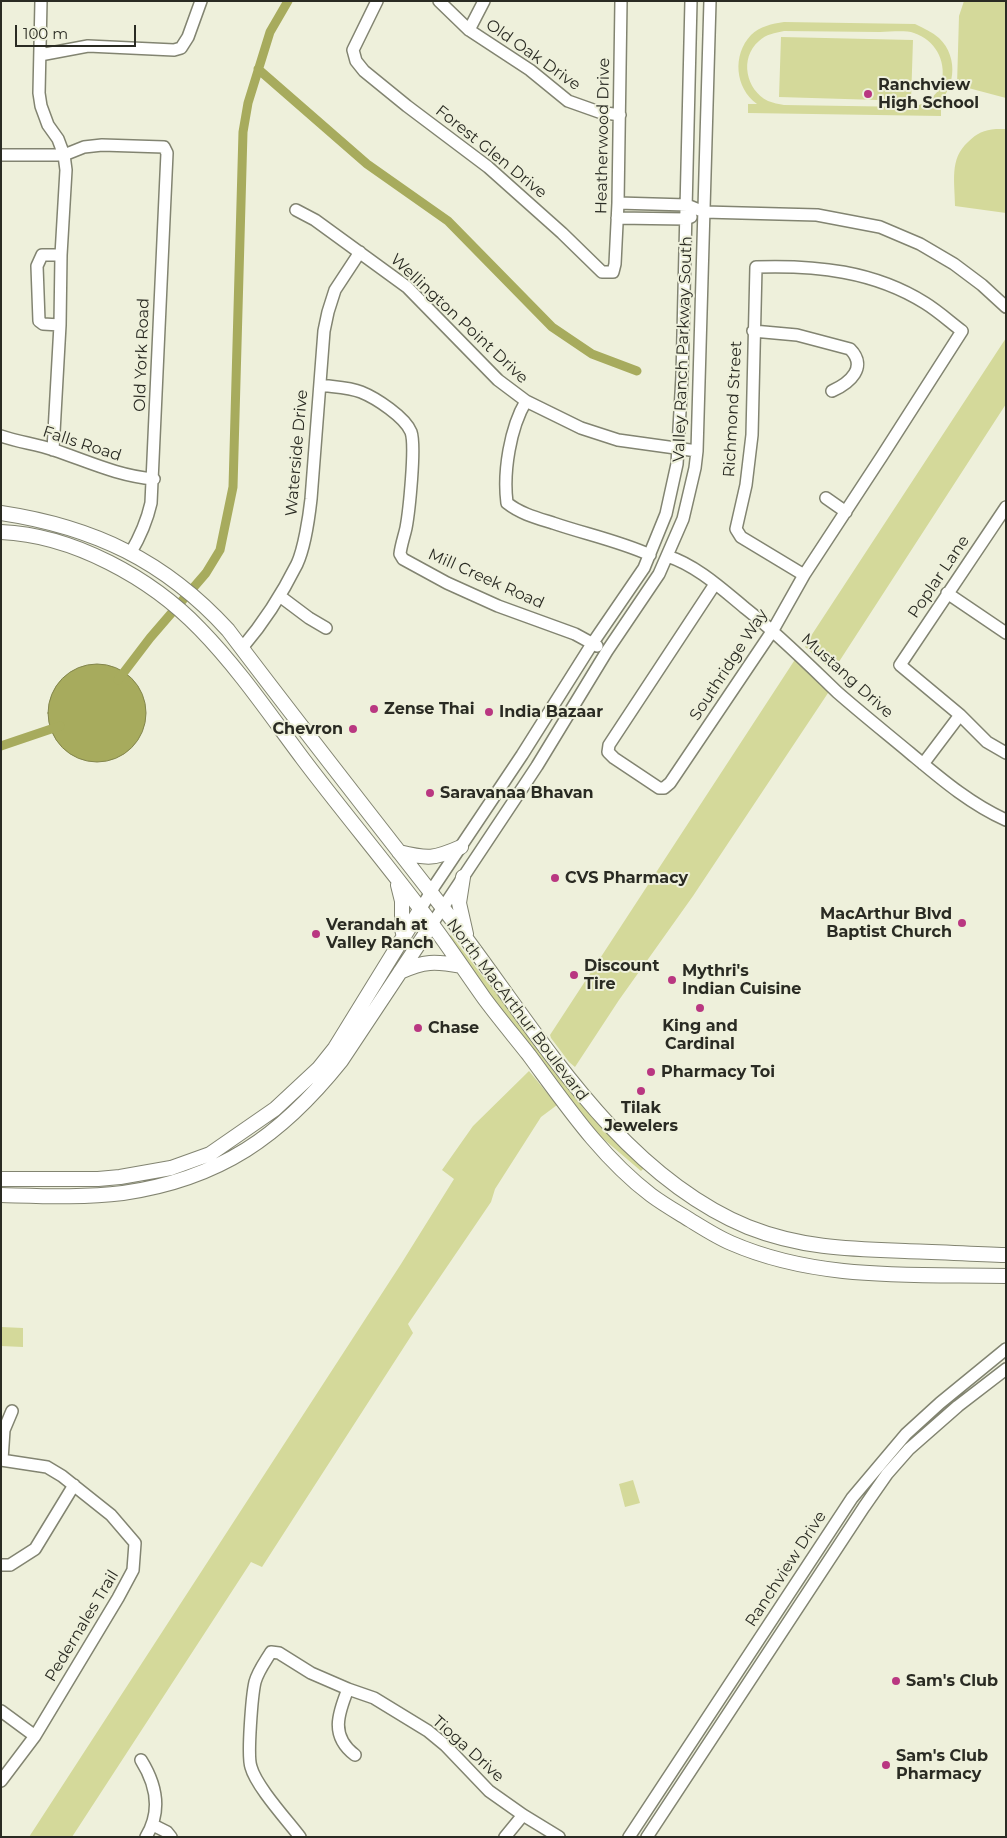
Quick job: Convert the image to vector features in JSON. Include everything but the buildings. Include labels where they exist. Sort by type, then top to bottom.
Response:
[{"type":"main road","points":[[1,507],[32,519]]},
{"type":"main road","name":"North MacArthur Boulevard","points":[[1,513],[82,532],[130,554],[170,576],[213,613],[443,908],[589,1103],[624,1141],[660,1173],[698,1200],[724,1215],[749,1227],[789,1241],[862,1250],[1006,1256]]},
{"type":"main road","name":"North MacArthur Boulevard","points":[[1,532],[28,535],[69,545],[93,555],[158,593],[198,626],[275,720],[302,758],[432,924],[461,966],[570,1111],[604,1152],[651,1195],[729,1242],[766,1256],[811,1267],[859,1274],[1006,1276]]},
{"type":"main road","points":[[1,542],[28,535]]},
{"type":"main road","points":[[302,758],[318,747]]},
{"type":"main road","points":[[399,852],[427,858],[444,854],[461,846]]},
{"type":"main road","points":[[463,877],[459,903],[468,942]]},
{"type":"main road","points":[[396,879],[402,901],[404,937]]},
{"type":"main road","points":[[1,1179],[98,1179],[141,1174],[171,1168],[210,1154],[275,1109],[320,1068],[335,1048],[420,910]]},
{"type":"main road","points":[[1,1196],[100,1194],[144,1189],[190,1177],[233,1158],[266,1137],[287,1120],[341,1061],[432,924]]},
{"type":"main road","points":[[399,973],[421,963],[432,962],[461,966]]},
{"type":"main road","points":[[298,1087],[308,1098]]},
{"type":"main road","points":[[639,1185],[660,1173]]},
{"type":"main road","points":[[651,1195],[660,1173]]},
{"type":"main road","points":[[141,1174],[144,1189]]},
{"type":"main road","points":[[988,1255],[1006,1248]]},
{"type":"main road","points":[[988,1276],[1006,1283]]},
{"type":"street","points":[[42,1],[39,93],[48,126],[58,139],[64,155],[65,184],[53,450]]},
{"type":"street","points":[[40,56],[88,46],[174,50],[181,48],[188,37],[201,1]]},
{"type":"street","name":"Forest Glen Drive","points":[[377,1],[353,50],[356,61],[364,71],[488,167],[562,233],[602,272],[613,272]]},
{"type":"street","name":"Old Oak Drive","points":[[439,1],[469,30],[530,70],[568,101],[599,112],[620,115]]},
{"type":"street","points":[[469,30],[484,1]]},
{"type":"street","name":"Heatherwood Drive","points":[[613,272],[618,203],[622,1]]},
{"type":"street","name":"Valley Ranch Parkway South","points":[[420,910],[592,644],[644,568],[666,514],[677,464],[682,376],[691,1]]},
{"type":"street","name":"Valley Ranch Parkway South","points":[[432,924],[537,766],[607,651],[659,574],[683,520],[697,452],[710,1]]},
{"type":"street","points":[[690,24],[710,24]]},
{"type":"street","name":"Old York Road","points":[[64,155],[84,148],[102,145],[164,147],[167,154],[154,479],[148,517],[140,538],[130,554]]},
{"type":"street","points":[[1,155],[64,155]]},
{"type":"street","points":[[618,203],[687,205],[704,212],[817,215],[880,227],[920,244],[954,264],[982,285],[1006,307]]},
{"type":"street","points":[[649,204],[650,218]]},
{"type":"street","name":"Wellington Point Drive","points":[[296,210],[315,220],[407,287],[498,380],[526,402],[581,428],[609,437],[697,452]]},
{"type":"street","points":[[617,218],[686,219],[704,212]]},
{"type":"street","name":"Waterside Drive","points":[[242,648],[281,597],[298,563],[311,500],[324,331],[335,290],[360,252]]},
{"type":"street","points":[[60,325],[43,324],[39,321],[37,266],[42,255],[61,255]]},
{"type":"street","name":"Richmond Street","points":[[804,575],[741,537],[736,529],[746,485],[752,435],[756,267],[809,267],[865,276],[892,286],[926,303],[962,331]]},
{"type":"street","points":[[753,331],[797,335],[850,348],[856,355],[858,364],[853,377],[845,385],[832,390]]},
{"type":"street","name":"Southridge Way","points":[[715,584],[609,745],[608,752],[614,758],[656,787],[664,788],[667,786],[773,630],[804,575],[962,331]]},
{"type":"street","name":"Mill Creek Road","points":[[320,385],[360,391],[380,401],[407,425],[411,433],[413,443],[406,527],[400,554],[403,559],[447,583],[498,606],[575,634],[607,651]]},
{"type":"street","points":[[526,402],[518,414],[512,432],[507,474],[507,503],[518,512],[635,548],[650,555]]},
{"type":"street","name":"Falls Road","points":[[1,436],[53,450],[134,478],[154,479]]},
{"type":"street","points":[[826,498],[846,512]]},
{"type":"street","name":"Poplar Lane","points":[[960,715],[900,665],[947,593],[1004,514]]},
{"type":"street","name":"Mustang Drive","points":[[667,556],[678,559],[715,584],[773,630],[839,693],[923,764],[984,809],[1006,820]]},
{"type":"street","points":[[947,593],[1006,633]]},
{"type":"street","points":[[281,597],[308,618],[326,628]]},
{"type":"street","points":[[923,764],[960,715],[987,742],[1006,753]]},
{"type":"street","points":[[522,755],[537,766]]},
{"type":"street","name":"Ranchview Drive","points":[[629,1837],[852,1498],[906,1434],[940,1403],[1006,1349]]},
{"type":"street","name":"Ranchview Drive","points":[[647,1837],[887,1474],[922,1436],[1006,1370]]},
{"type":"street","points":[[2,1460],[4,1430],[12,1410]]},
{"type":"street","name":"Pedernales Trail","points":[[1,1781],[35,1736],[118,1598],[133,1570],[135,1544],[111,1515],[74,1485],[47,1467],[2,1460]]},
{"type":"street","points":[[1,1565],[10,1566],[36,1549],[74,1485]]},
{"type":"street","points":[[862,1486],[872,1495]]},
{"type":"street","points":[[852,1498],[864,1507]]},
{"type":"street","name":"Tioga Drive","points":[[300,1837],[257,1780],[250,1767],[249,1754],[254,1684],[260,1669],[272,1652],[279,1653],[311,1672],[348,1689],[374,1698],[428,1731],[445,1745],[489,1791],[559,1837]]},
{"type":"street","points":[[348,1689],[340,1710],[338,1726],[341,1740],[346,1749],[355,1755]]},
{"type":"street","points":[[1,1711],[35,1736]]},
{"type":"street","points":[[141,1760],[153,1784],[156,1799],[153,1825],[146,1837]]},
{"type":"street","points":[[505,1837],[523,1815]]},
{"type":"street","points":[[642,1817],[654,1826]]},
{"type":"street","points":[[153,1825],[167,1832],[171,1837]]},
{"type":"shaded area","points":[[964,1],[1006,1],[1006,98],[957,85],[959,16]]},
{"type":"shaded area","points":[[784,22],[915,24],[930,32],[946,46],[952,65],[950,84],[946,93],[933,108],[941,109],[941,116],[748,113],[748,104],[757,104],[744,89],[740,80],[739,61],[741,52],[745,43],[758,29]],"holes":[[[784,31],[902,31],[914,33],[928,40],[937,52],[942,66],[942,81],[935,95],[922,104],[912,107],[784,105],[774,103],[760,96],[754,89],[750,82],[747,65],[749,56],[759,41],[771,34]]]},
{"type":"shaded area","points":[[781,37],[913,40],[911,101],[779,97]]},
{"type":"shaded area","points":[[1006,129],[1006,213],[955,206],[954,171],[958,156],[974,136],[984,131]]},
{"type":"shaded area","points":[[1006,338],[1006,404],[833,671],[805,647],[809,639]]},
{"type":"shaded area","points":[[796,658],[830,690],[693,896],[619,1000],[575,1067],[569,1062],[550,1035]]},
{"type":"shaded area","points":[[97,664],[116,668],[132,678],[142,694],[146,713],[142,732],[132,748],[116,758],[97,762],[78,758],[62,748],[52,732],[48,713],[52,694],[62,678],[78,668]]},
{"type":"shaded area","points":[[451,935],[491,987],[512,1009],[603,1127],[644,1168],[641,1171],[600,1136],[589,1124],[447,938]]},
{"type":"shaded area","points":[[529,1071],[557,1105],[541,1117],[495,1189],[491,1202],[408,1324],[413,1333],[262,1567],[251,1562],[72,1837],[29,1837],[401,1264],[454,1179],[442,1170],[473,1126]]},
{"type":"shaded area","points":[[1,1327],[23,1328],[23,1347],[1,1346]]},
{"type":"shaded area","points":[[633,1480],[640,1503],[625,1507],[619,1484]]},
{"type":"waterway","points":[[118,680],[150,638],[206,573],[220,550],[233,487],[243,132],[248,103],[270,32],[288,1]]},
{"type":"waterway","points":[[258,69],[367,164],[448,221],[552,327],[592,354],[637,371]]},
{"type":"waterway","points":[[1,746],[60,726]]},
{"type":"place","name":"Ranchview High School","points":[[868,94]]},
{"type":"place","name":"Zense Thai","points":[[374,709]]},
{"type":"place","name":"India Bazaar","points":[[489,712]]},
{"type":"place","name":"Chevron","points":[[353,729]]},
{"type":"place","name":"Saravanaa Bhavan","points":[[430,793]]},
{"type":"place","name":"CVS Pharmacy","points":[[555,878]]},
{"type":"place","name":"MacArthur Blvd Baptist Church","points":[[962,923]]},
{"type":"place","name":"Verandah at Valley Ranch","points":[[316,934]]},
{"type":"place","name":"Discount Tire","points":[[574,975]]},
{"type":"place","name":"Mythri's Indian Cuisine","points":[[672,980]]},
{"type":"place","name":"King and Cardinal","points":[[700,1008]]},
{"type":"place","name":"Chase","points":[[418,1028]]},
{"type":"place","name":"Pharmacy Toi","points":[[651,1072]]},
{"type":"place","name":"Tilak Jewelers","points":[[641,1091]]},
{"type":"place","name":"Sam's Club","points":[[896,1681]]},
{"type":"place","name":"Sam's Club Pharmacy","points":[[886,1765]]}]
